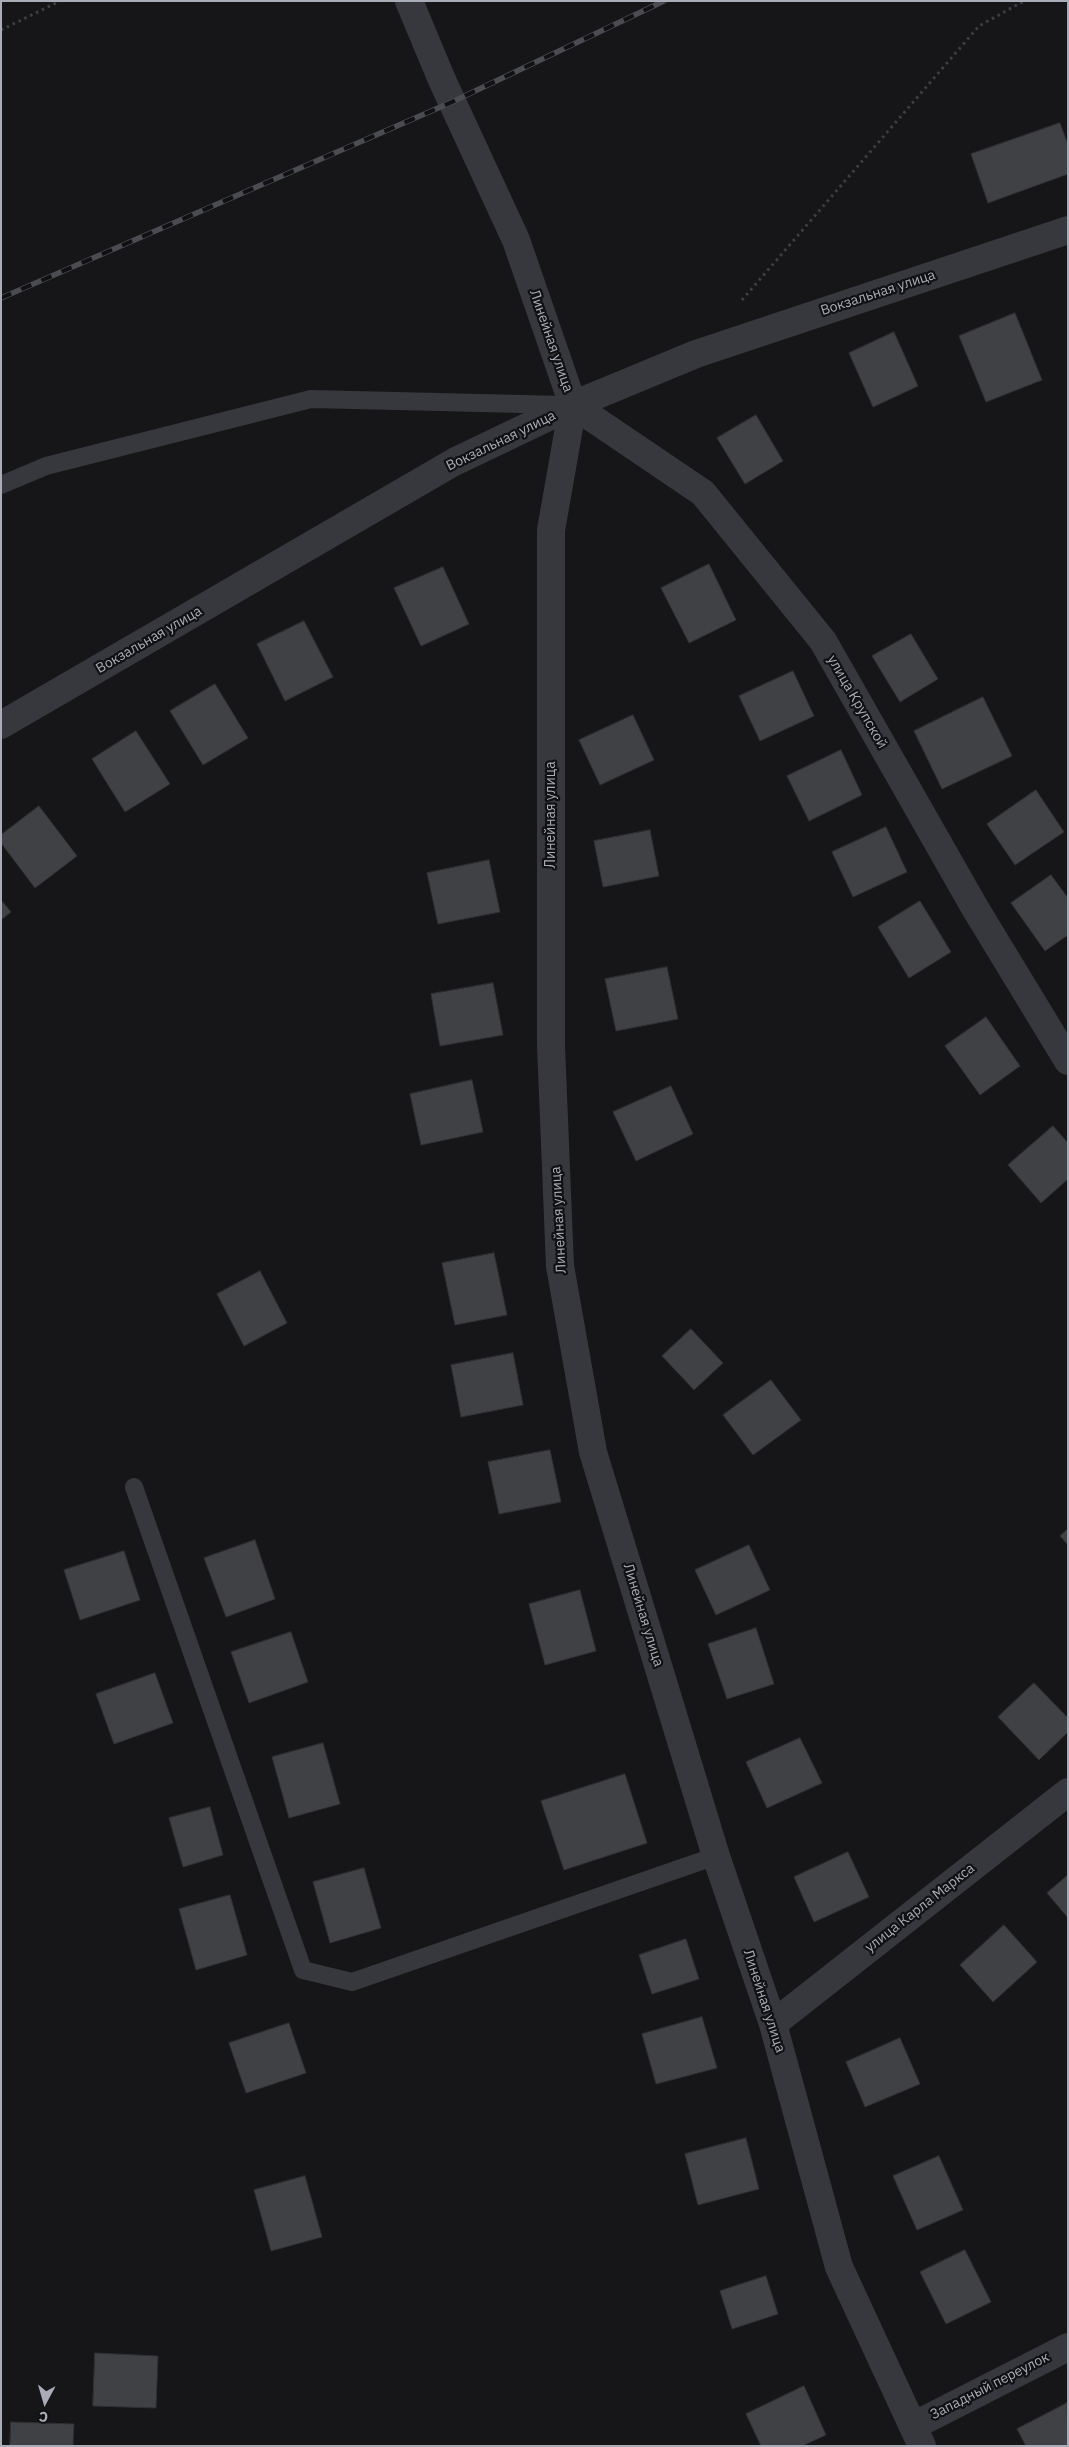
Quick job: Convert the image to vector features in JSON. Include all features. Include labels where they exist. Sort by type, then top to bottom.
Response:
[{"type":"street","name":"Линейная улица","points":[[410,1],[442,80],[516,240],[573,405],[550,530],[551,1046],[560,1266],[593,1452],[716,1856],[773,2024],[839,2267],[917,2436]]},
{"type":"street","name":"Вокзальная улица","points":[[1,725],[454,462],[573,405],[696,354],[1068,230]]},
{"type":"street","name":"улица Крупской","points":[[573,405],[703,493],[823,641],[975,908],[1067,1060]]},
{"type":"street","name":"улица Карла Маркса","points":[[773,2024],[1068,1792]]},
{"type":"street","name":"Западный переулок","points":[[917,2436],[1068,2347]]},
{"type":"lane","points":[[1,484],[46,466],[311,399],[573,405]]},
{"type":"lane","points":[[134,1487],[303,1970],[352,1982],[716,1856]]},
{"type":"path","points":[[1,30],[60,1]]},
{"type":"path","points":[[741,302],[979,26],[1024,1]]},
{"type":"building","points":[[1060,123],[1068,145],[1068,174],[988,203],[971,154]]},
{"type":"building","points":[[1015,313],[1042,380],[986,402],[959,336]]},
{"type":"building","points":[[894,332],[918,386],[873,407],[849,353]]},
{"type":"building","points":[[756,415],[783,461],[745,484],[717,438]]},
{"type":"building","points":[[709,564],[736,620],[689,643],[661,588]]},
{"type":"building","points":[[443,567],[469,624],[421,646],[394,588]]},
{"type":"building","points":[[304,621],[333,677],[285,701],[257,644]]},
{"type":"building","points":[[911,634],[938,679],[900,702],[872,656]]},
{"type":"building","points":[[793,671],[814,716],[760,741],[739,696]]},
{"type":"building","points":[[215,684],[248,738],[203,765],[170,711]]},
{"type":"building","points":[[983,697],[1012,756],[942,789],[914,731]]},
{"type":"building","points":[[633,715],[654,760],[600,785],[579,740]]},
{"type":"building","points":[[136,731],[170,784],[125,812],[92,759]]},
{"type":"building","points":[[841,750],[862,795],[809,821],[787,776]]},
{"type":"building","points":[[1036,790],[1064,832],[1015,865],[987,824]]},
{"type":"building","points":[[39,806],[77,856],[35,888],[1,843],[1,835]]},
{"type":"building","points":[[886,827],[907,872],[853,897],[832,852]]},
{"type":"building","points":[[650,830],[659,876],[603,887],[594,841]]},
{"type":"building","points":[[489,860],[500,912],[438,924],[427,873]]},
{"type":"building","points":[[1051,875],[1068,898],[1068,935],[1045,951],[1011,903]]},
{"type":"building","points":[[1,900],[11,912],[1,920]]},
{"type":"building","points":[[920,901],[951,952],[909,978],[878,927]]},
{"type":"building","points":[[667,967],[678,1019],[616,1031],[605,979]]},
{"type":"building","points":[[493,983],[503,1035],[440,1046],[431,994]]},
{"type":"building","points":[[986,1017],[1020,1066],[980,1095],[945,1046]]},
{"type":"building","points":[[472,1080],[483,1132],[421,1145],[410,1094]]},
{"type":"building","points":[[671,1086],[693,1134],[636,1161],[613,1112]]},
{"type":"building","points":[[1053,1126],[1068,1143],[1068,1179],[1041,1203],[1008,1165]]},
{"type":"building","points":[[494,1253],[507,1315],[455,1325],[442,1263]]},
{"type":"building","points":[[260,1271],[287,1323],[244,1346],[217,1294]]},
{"type":"building","points":[[691,1329],[723,1363],[694,1390],[662,1356]]},
{"type":"building","points":[[513,1353],[523,1405],[461,1417],[451,1365]]},
{"type":"building","points":[[771,1380],[801,1420],[753,1455],[723,1415]]},
{"type":"building","points":[[550,1450],[561,1502],[499,1514],[488,1462]]},
{"type":"building","points":[[1068,1529],[1068,1545],[1060,1536]]},
{"type":"building","points":[[255,1540],[275,1599],[226,1617],[204,1558]]},
{"type":"building","points":[[749,1545],[770,1590],[716,1615],[695,1570]]},
{"type":"building","points":[[124,1551],[140,1600],[80,1620],[64,1570]]},
{"type":"building","points":[[580,1590],[596,1651],[545,1665],[529,1604]]},
{"type":"building","points":[[756,1628],[774,1684],[727,1699],[708,1644]]},
{"type":"building","points":[[291,1632],[308,1682],[249,1703],[231,1652]]},
{"type":"building","points":[[155,1673],[173,1723],[114,1744],[96,1694]]},
{"type":"building","points":[[1034,1683],[1068,1718],[1068,1732],[1039,1760],[998,1717]]},
{"type":"building","points":[[800,1738],[822,1783],[767,1808],[746,1762]]},
{"type":"building","points":[[323,1743],[340,1804],[289,1818],[272,1757]]},
{"type":"building","points":[[625,1774],[647,1843],[564,1870],[541,1801]]},
{"type":"building","points":[[210,1807],[223,1855],[183,1867],[169,1818]]},
{"type":"building","points":[[848,1852],[869,1897],[814,1922],[794,1877]]},
{"type":"building","points":[[364,1868],[381,1928],[330,1943],[313,1882]]},
{"type":"building","points":[[1068,1875],[1068,1918],[1047,1893]]},
{"type":"building","points":[[230,1895],[247,1955],[196,1970],[179,1909]]},
{"type":"building","points":[[1004,1925],[1037,1962],[993,2002],[960,1965]]},
{"type":"building","points":[[686,1939],[699,1979],[652,1994],[639,1955]]},
{"type":"building","points":[[702,2017],[717,2068],[656,2084],[642,2034]]},
{"type":"building","points":[[289,2023],[306,2073],[246,2093],[229,2043]]},
{"type":"building","points":[[900,2038],[920,2084],[865,2107],[846,2062]]},
{"type":"building","points":[[746,2138],[759,2189],[698,2205],[685,2154]]},
{"type":"building","points":[[939,2156],[963,2210],[917,2230],[893,2176]]},
{"type":"building","points":[[305,2176],[322,2237],[271,2251],[254,2190]]},
{"type":"building","points":[[965,2250],[991,2302],[946,2324],[920,2272]]},
{"type":"building","points":[[766,2276],[778,2314],[732,2329],[720,2291]]},
{"type":"building","points":[[95,2353],[158,2356],[156,2408],[93,2406]]},
{"type":"building","points":[[804,2386],[826,2435],[802,2446],[761,2446],[746,2414]]},
{"type":"building","points":[[1067,2403],[1068,2446],[1026,2446],[1017,2429]]},
{"type":"building","points":[[11,2422],[74,2424],[73,2446],[10,2446]]},
{"type":"railway","points":[[1,298],[452,102],[664,1]]}]
